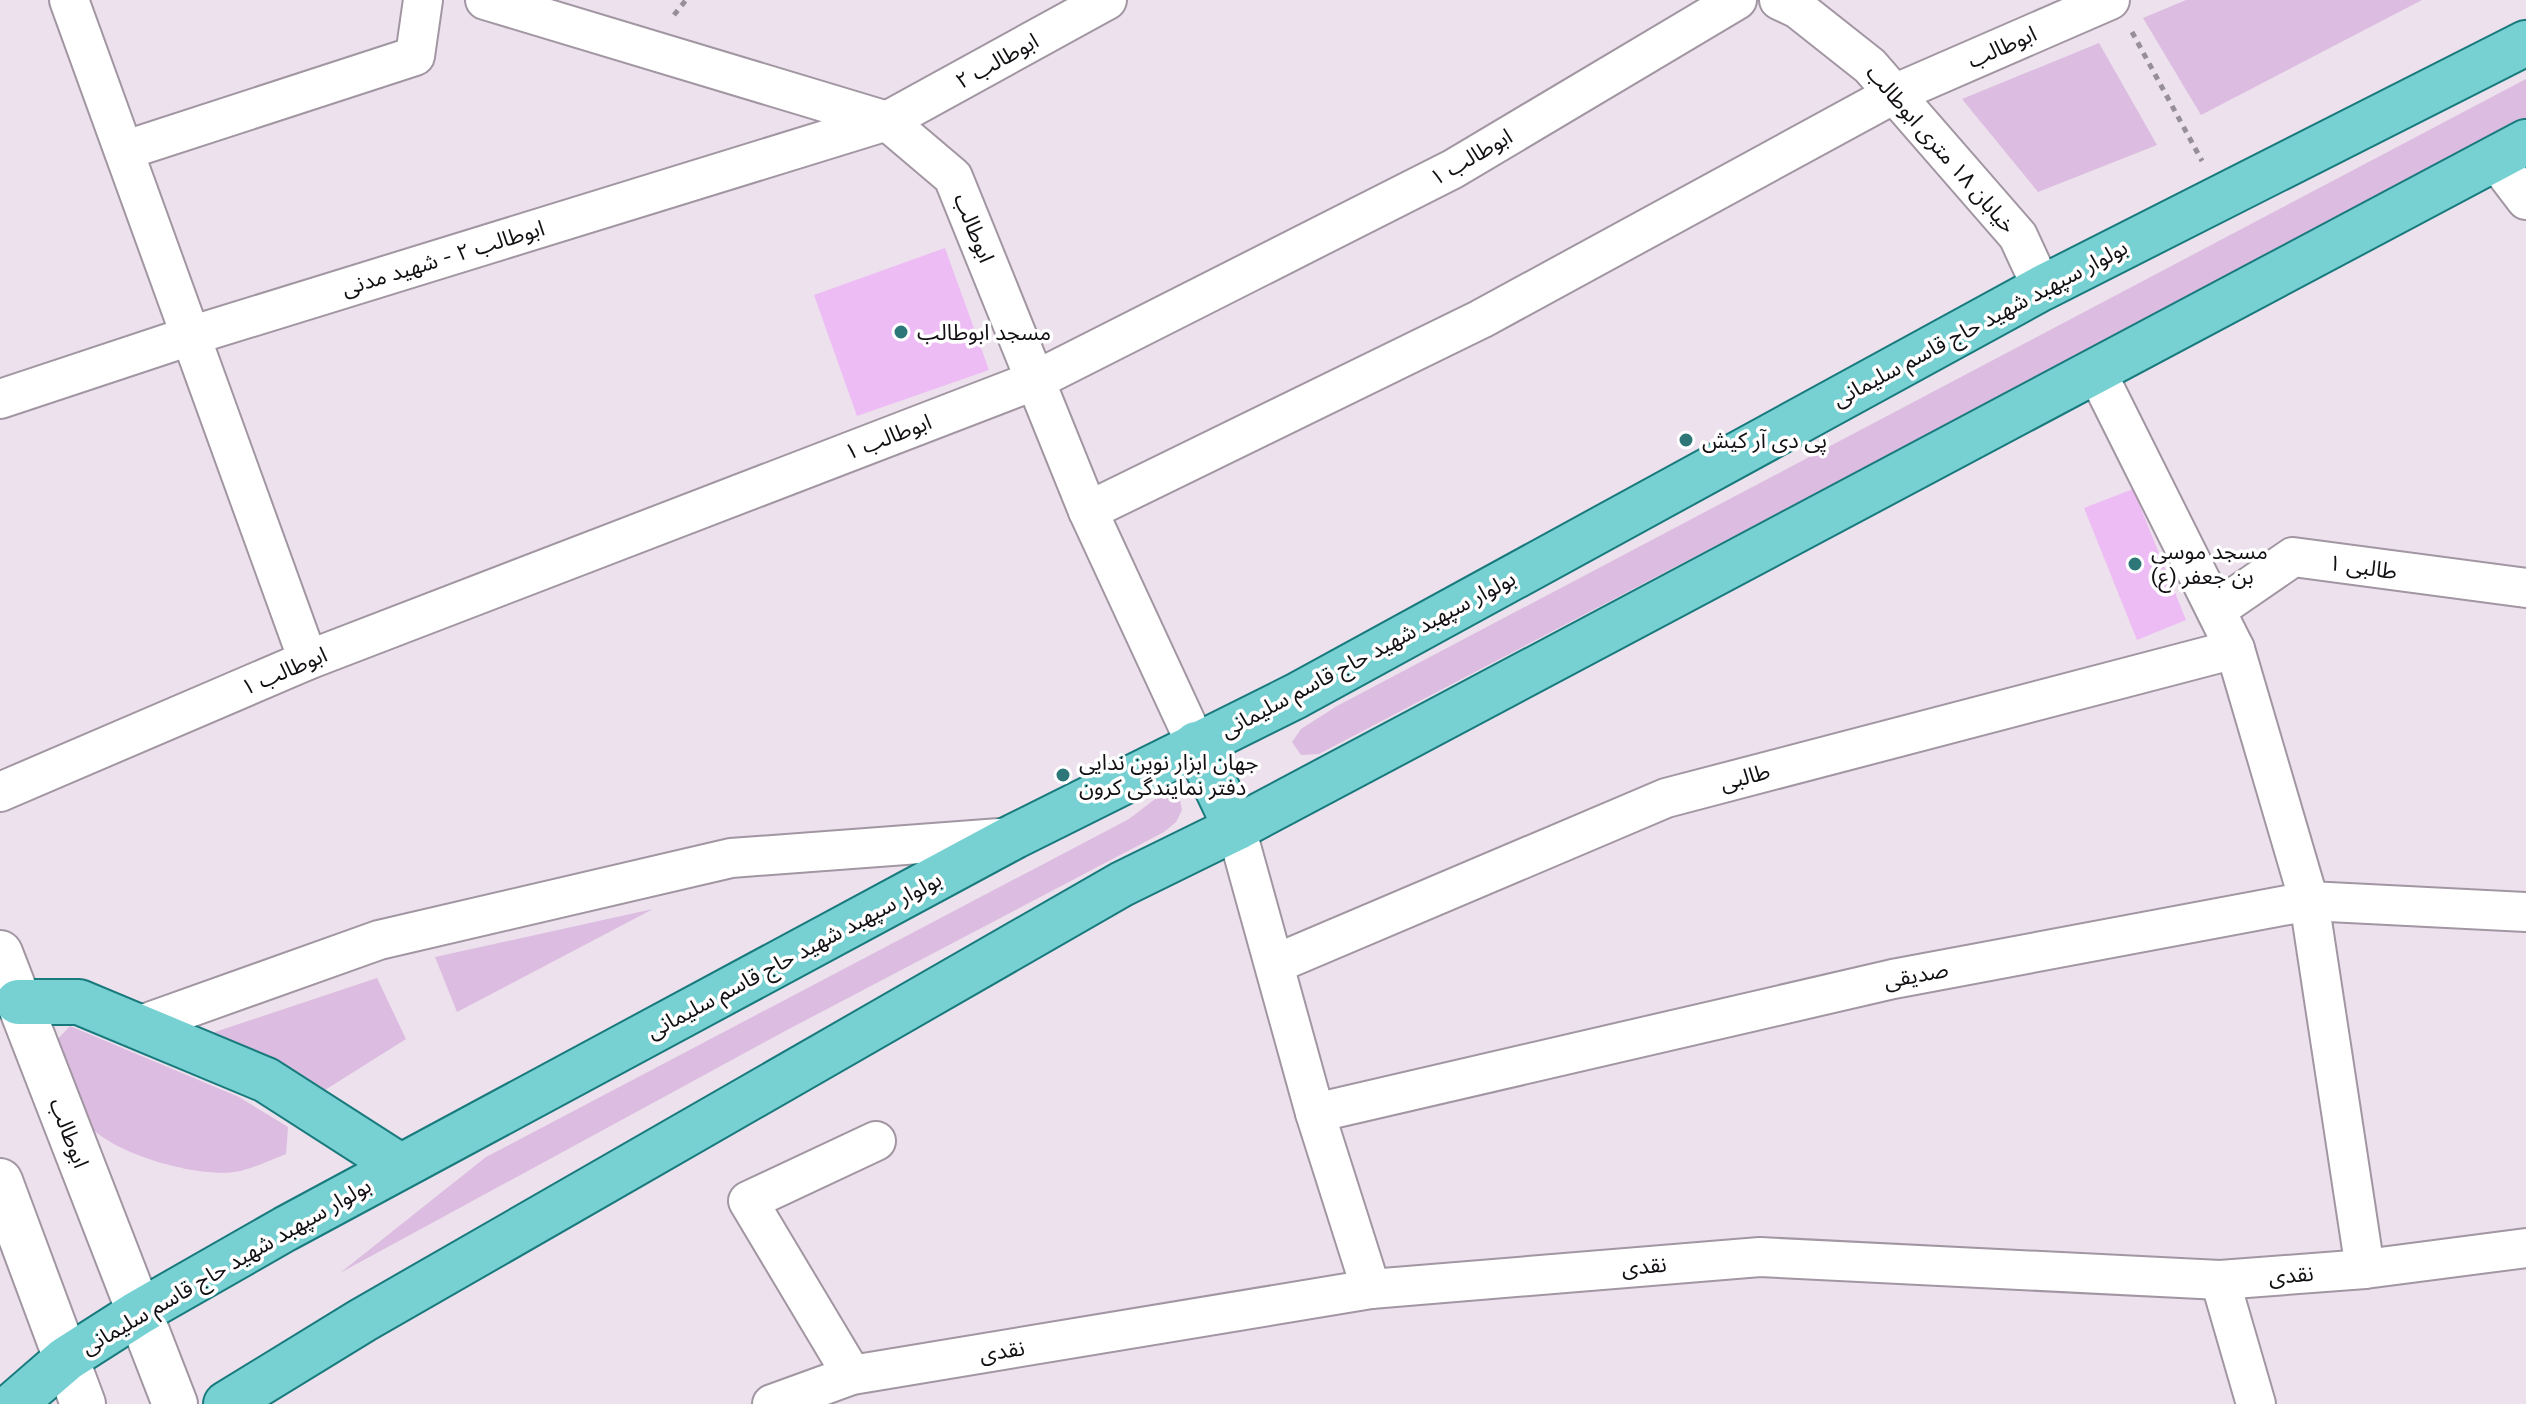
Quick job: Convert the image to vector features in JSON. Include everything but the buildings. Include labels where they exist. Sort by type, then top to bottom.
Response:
[{"type":"main road","name":"بولوار سپهبد شهید حاج قاسم سلیمانی","points":[[14,1404],[66,1359],[138,1313],[400,1166],[1015,836],[1296,696],[2042,288],[2220,195],[2526,43]]},
{"type":"main road","points":[[226,1404],[363,1320],[1122,884],[1236,828],[2510,150]]},
{"type":"main road","points":[[1196,744],[1236,828]]},
{"type":"main road","name":"ابوطالب","points":[[0,953],[175,1404]]},
{"type":"main road","points":[[18,1002],[79,1002],[266,1080],[400,1166]]},
{"type":"main road","points":[[0,1181],[83,1404]]},
{"type":"street","points":[[69,0],[126,150],[308,660]]},
{"type":"street","points":[[126,150],[415,56],[423,0]]},
{"type":"street","name":"ابوطالب","points":[[485,0],[887,121],[953,177],[1088,511],[1196,744]]},
{"type":"street","name":"ابوطالب ۲","points":[[887,121],[1107,0]]},
{"type":"street","name":"ابوطالب ۱","points":[[0,792],[308,660],[1036,380],[1453,169],[1737,0]]},
{"type":"street","name":"خیابان ۱۸ متری ابوطالب","points":[[1779,0],[1798,9],[1870,66],[2018,236],[2042,288]]},
{"type":"street","name":"ابوطالب","points":[[1894,94],[2119,14]]},
{"type":"street","points":[[1088,511],[1481,319],[1894,94]]},
{"type":"street","name":"ابوطالب ۲ - شهید مدنی","points":[[0,399],[190,336],[887,121]]},
{"type":"street","points":[[2510,150],[2526,200]]},
{"type":"street","points":[[2096,371],[2235,649],[2309,901],[2365,1269]]},
{"type":"street","name":"طالبی ۱","points":[[2216,610],[2293,557],[2526,588]]},
{"type":"street","name":"طالبی","points":[[1275,964],[1666,798],[2235,649]]},
{"type":"street","points":[[1236,828],[1315,1113],[1371,1289]]},
{"type":"street","points":[[138,1026],[379,940],[731,858],[1015,836]]},
{"type":"street","name":"صدیقی","points":[[1315,1113],[1893,979],[2309,901],[2526,912]]},
{"type":"street","points":[[852,1375],[748,1201],[876,1141]]},
{"type":"street","name":"نقدی","points":[[772,1404],[852,1375],[1371,1289],[1760,1257],[2220,1280],[2365,1269],[2526,1248]]},
{"type":"street","points":[[2220,1280],[2256,1404]]},
{"type":"path","points":[[2119,14],[2220,195]]},
{"type":"shaded area","points":[[2186,0],[2422,0],[2201,115],[2143,18]]},
{"type":"shaded area","points":[[2099,43],[2157,145],[2038,192],[1962,99]]},
{"type":"shaded area","points":[[2526,79],[2526,120],[1319,754],[1301,755],[1292,742],[1301,729],[1337,706]]},
{"type":"shaded area","points":[[1163,793],[1179,795],[1182,810],[1176,822],[1164,832],[787,1030],[340,1273],[486,1157],[1129,819]]},
{"type":"shaded area","points":[[653,909],[457,1012],[435,957]]},
{"type":"shaded area","points":[[377,978],[406,1039],[317,1095],[197,1038]]},
{"type":"shaded area","points":[[70,1026],[239,1097],[288,1127],[286,1154],[240,1171],[223,1173],[155,1161],[111,1142],[94,1131],[78,1110],[53,1044]]},
{"type":"place","name":"مسجد ابوطالب","points":[[901,332]]},
{"type":"place","name":"پی دی آر کیش","points":[[1686,440]]},
{"type":"place","name":"مسجد موسی بن جعفر (ع)","points":[[2135,564]]},
{"type":"place","name":"جهان ابزار نوین ندایی دفتر نمایندگی کرون","points":[[1063,775]]}]
